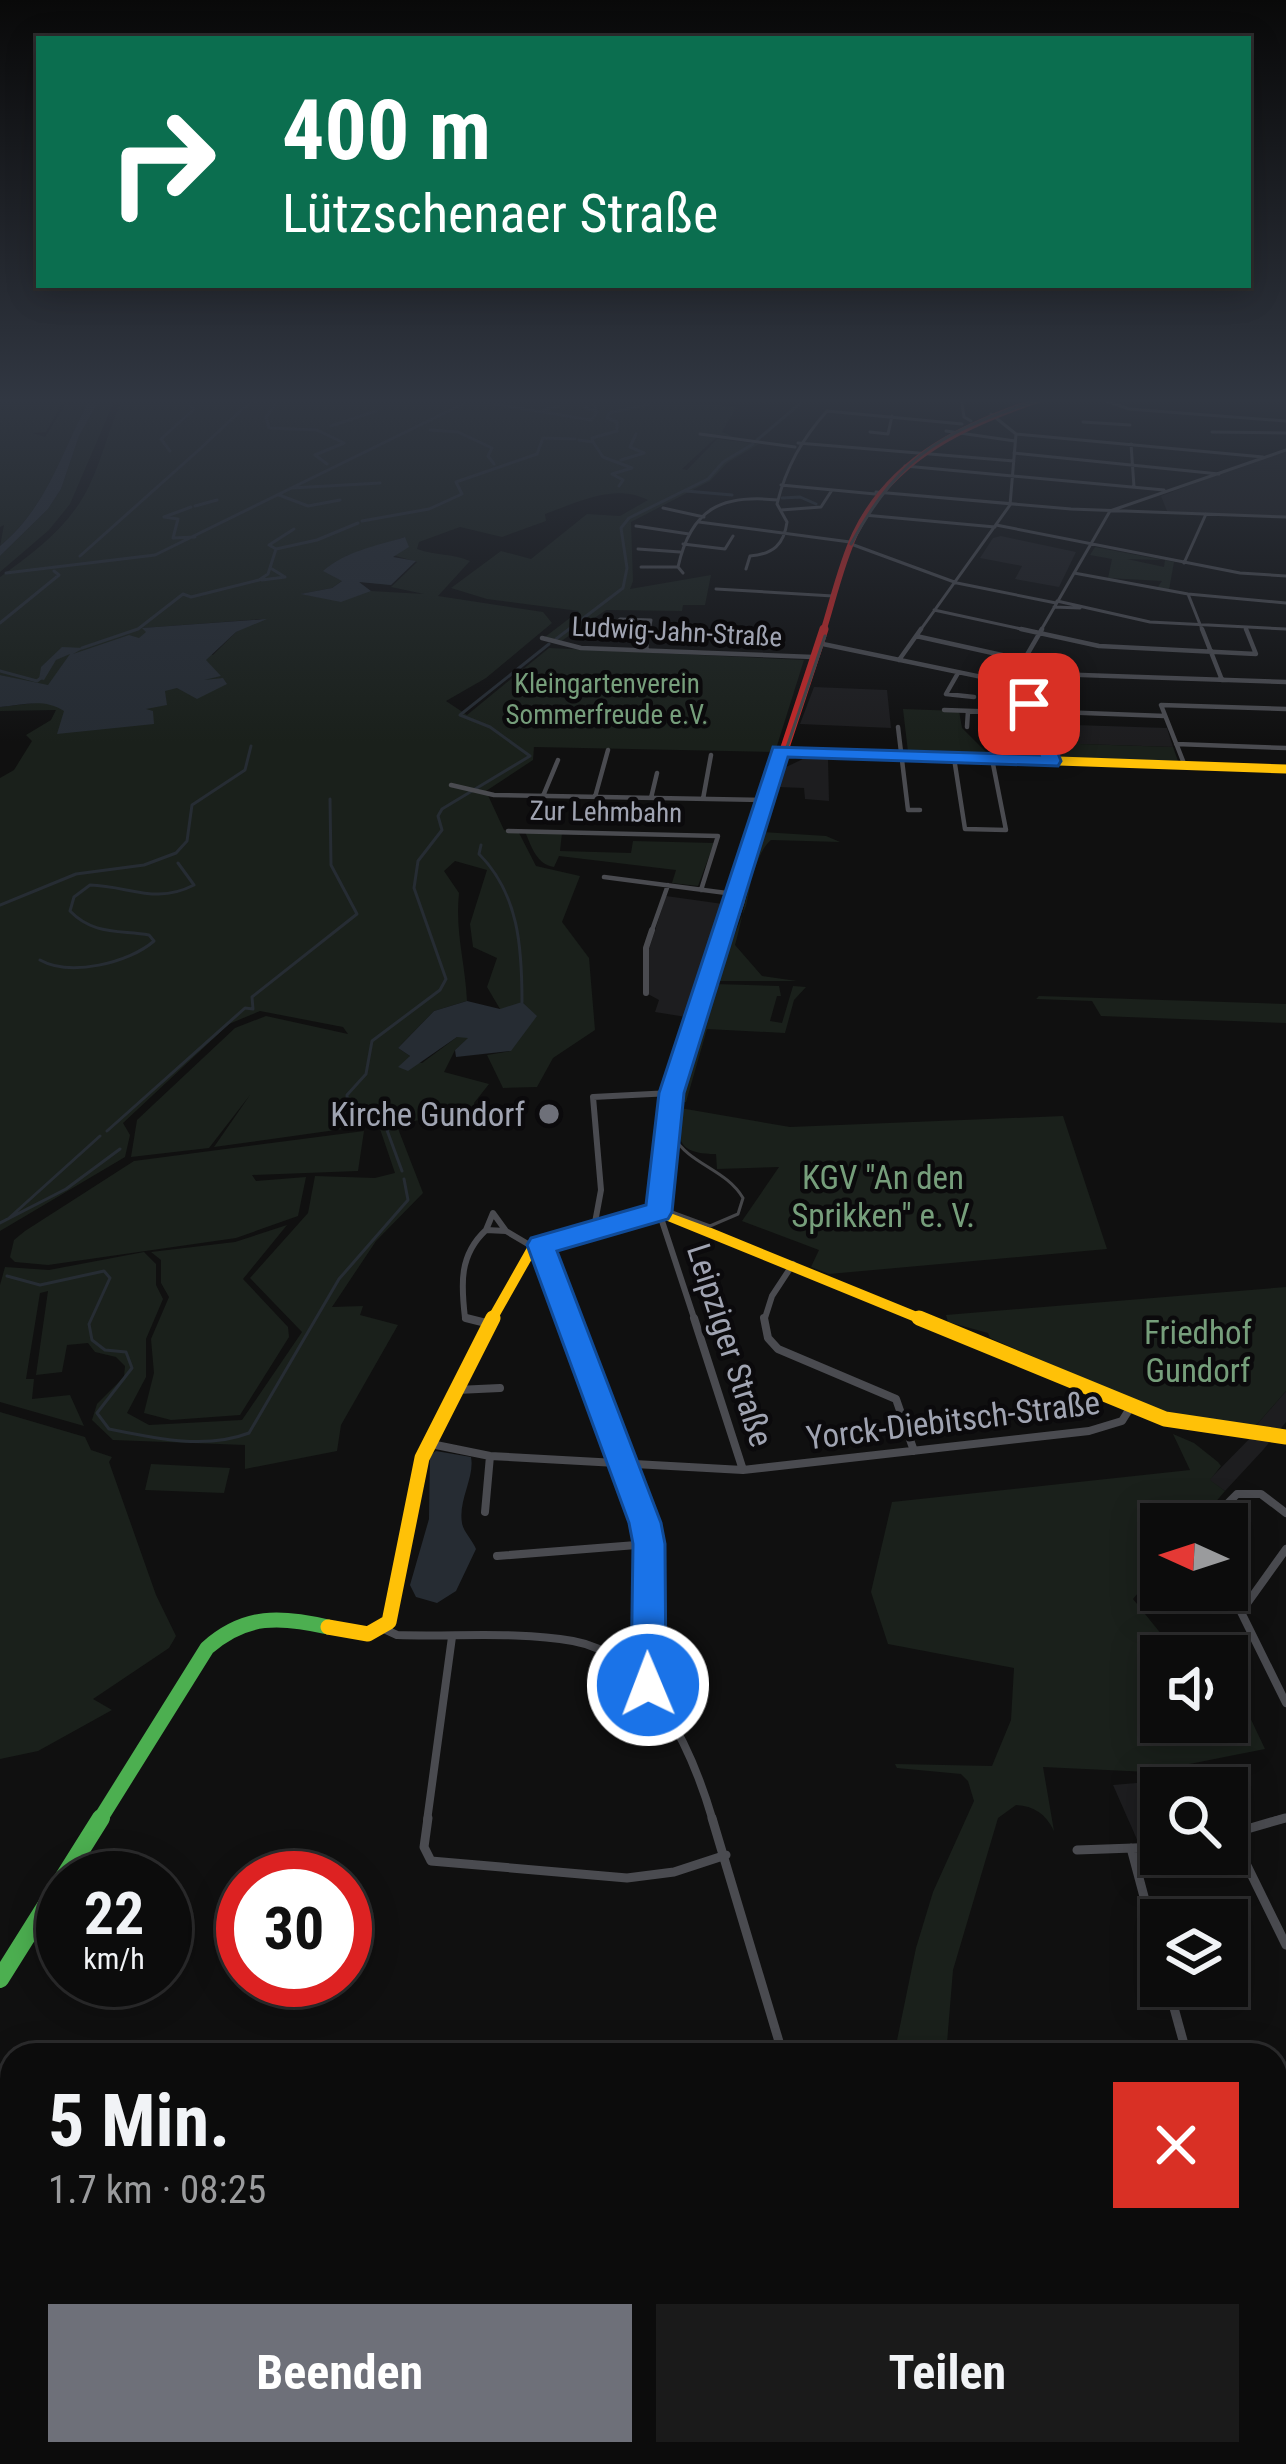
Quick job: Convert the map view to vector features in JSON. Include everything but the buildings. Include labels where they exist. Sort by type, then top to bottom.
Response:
[{"type":"street","points":[[677,512],[851,543],[957,583],[1150,622],[1286,628]]},
{"type":"street","points":[[683,573],[678,567],[683,544],[711,512]]},
{"type":"street","points":[[746,569],[750,556],[779,550],[787,530],[782,512]]},
{"type":"street","points":[[851,543],[866,512]]},
{"type":"street","points":[[899,660],[1005,512]]},
{"type":"street","points":[[1046,761],[1025,686],[1024,660],[1109,512]]},
{"type":"street","points":[[1142,512],[1286,517]]},
{"type":"street","points":[[1184,563],[1206,514]]},
{"type":"street","points":[[864,515],[995,526],[1184,563],[1286,576]]},
{"type":"street","points":[[636,526],[689,534]]},
{"type":"street","points":[[683,544],[725,549],[734,536]]},
{"type":"street","name":"Leipziger Straße","points":[[743,1470],[659,1212],[671,1093],[851,543]]},
{"type":"street","points":[[638,549],[680,552]]},
{"type":"street","points":[[640,567],[678,567]]},
{"type":"street","points":[[1074,573],[1188,594],[1286,603]]},
{"type":"street","points":[[716,590],[833,596]]},
{"type":"street","points":[[1188,594],[1222,680]]},
{"type":"street","points":[[934,610],[1126,649],[1256,654],[1245,627]]},
{"type":"street","points":[[646,650],[649,636],[651,620],[620,619],[607,633],[649,636]]},
{"type":"street","points":[[916,636],[1024,660]]},
{"type":"street","name":"Ludwig-Jahn-Straße","points":[[542,638],[571,647],[815,650],[899,660],[1025,686]]},
{"type":"street","points":[[958,673],[946,694],[974,697]]},
{"type":"street","points":[[1023,673],[1286,682]]},
{"type":"street","points":[[994,681],[987,694],[1001,698]]},
{"type":"street","points":[[1185,766],[1162,705],[1286,709]]},
{"type":"street","points":[[944,710],[1166,716]]},
{"type":"street","points":[[967,727],[968,711]]},
{"type":"street","points":[[992,742],[1008,733],[1005,712]]},
{"type":"street","points":[[1032,714],[1046,761]]},
{"type":"street","points":[[898,727],[908,810],[920,810]]},
{"type":"street","points":[[1175,744],[1286,748]]},
{"type":"street","points":[[595,797],[608,750]]},
{"type":"street","points":[[780,751],[1286,769]]},
{"type":"street","points":[[703,799],[711,755]]},
{"type":"street","points":[[954,758],[965,829],[1006,830],[992,759]]},
{"type":"street","points":[[543,796],[558,760]]},
{"type":"street","points":[[651,798],[657,773]]},
{"type":"street","points":[[452,785],[543,796],[764,800]]},
{"type":"street","name":"Zur Lehmbahn","points":[[508,831],[718,836],[701,890]]},
{"type":"street","name":"Zur Lehmbahn","points":[[604,877],[734,894]]},
{"type":"street","points":[[646,993],[646,948],[668,885]]},
{"type":"street","points":[[594,1228],[601,1190],[593,1097],[671,1093]]},
{"type":"street","points":[[384,1629],[393,1615],[417,1476],[428,1443],[487,1323],[537,1246],[659,1212],[1180,1424],[1280,1437]]},
{"type":"street","points":[[487,1323],[465,1318],[460,1273],[471,1245],[495,1213],[506,1231]]},
{"type":"street","points":[[486,1230],[506,1231],[537,1246],[626,1466],[649,1544],[648,1685]]},
{"type":"street","points":[[793,1264],[762,1315],[765,1335],[778,1348],[896,1399],[914,1451]]},
{"type":"street","points":[[454,1390],[500,1388]]},
{"type":"street","name":"Yorck-Diebitsch-Straße","points":[[428,1443],[490,1456],[743,1470],[1089,1431],[1122,1420],[1132,1405]]},
{"type":"street","points":[[485,1512],[490,1456]]},
{"type":"street","points":[[1228,1503],[1237,1494],[1261,1494],[1286,1513]]},
{"type":"street","points":[[497,1556],[649,1544]]},
{"type":"street","points":[[1286,1549],[1241,1612],[1286,1703]]},
{"type":"street","points":[[0,1978],[194,1668],[226,1626],[260,1613],[356,1634],[384,1629],[397,1635],[575,1641],[620,1660],[648,1685],[701,1780],[780,2043]]},
{"type":"street","points":[[452,1637],[424,1847],[431,1861],[627,1878],[726,1856]]},
{"type":"street","points":[[1248,1829],[1286,1818]]},
{"type":"street","points":[[1131,1848],[1145,1899]]},
{"type":"street","points":[[1077,1850],[1140,1848]]},
{"type":"street","points":[[1248,1871],[1286,1945]]},
{"type":"street","points":[[1174,2007],[1184,2043]]},
{"type":"shaded area","points":[[45,512],[0,556],[0,546],[31,513]]},
{"type":"shaded area","points":[[1184,512],[1286,512],[1286,518]]},
{"type":"shaded area","points":[[405,537],[409,547],[393,557],[416,561],[391,585],[359,582],[371,591],[341,602],[300,594],[332,588],[342,581],[323,571],[341,559]]},
{"type":"shaded area","points":[[993,538],[1076,552],[1059,587],[1015,579],[1022,566],[980,558]]},
{"type":"shaded area","points":[[267,619],[236,632],[206,660],[221,676],[204,680],[223,678],[227,684],[197,699],[177,688],[165,691],[167,705],[146,709],[153,711],[154,724],[57,734],[64,711],[56,707],[33,703],[0,707],[0,675],[48,685],[70,654],[56,660],[44,680],[39,679],[41,667],[62,647],[84,648],[73,654],[129,635],[139,638],[146,632],[142,628]]},
{"type":"shaded area","points":[[814,687],[887,690],[891,728],[800,724]]},
{"type":"shaded area","points":[[1075,725],[1167,728],[1173,747],[1079,744]]},
{"type":"shaded area","points":[[805,758],[828,758],[829,801],[805,799],[804,788],[778,787],[784,768]]},
{"type":"shaded area","points":[[666,896],[723,904],[686,1017],[655,1012],[659,1000],[648,994],[649,949]]},
{"type":"shaded area","points":[[467,1001],[500,1009],[522,1002],[537,1016],[511,1051],[456,1057],[455,1050],[468,1038],[457,1037],[408,1071],[398,1067],[410,1056],[398,1048],[434,1011]]},
{"type":"shaded area","points":[[1286,1391],[1286,1422],[1263,1450],[1225,1491],[1209,1480],[1257,1431],[1253,1429]]},
{"type":"shaded area","points":[[436,1451],[471,1457],[461,1514],[476,1549],[456,1591],[437,1603],[416,1597],[410,1585],[429,1519],[430,1455]]},
{"type":"shaded area","points":[[1140,1783],[1140,1844],[1139,1844],[1113,1785]]},
{"type":"green space","points":[[0,512],[32,512],[0,546],[4,525],[0,527]]},
{"type":"green space","points":[[45,512],[64,512],[0,572],[0,556]]},
{"type":"green space","name":"Kleingartenverein Sommerfreude e.V.","points":[[73,512],[551,512],[545,514],[546,521],[502,537],[460,527],[419,542],[417,549],[470,561],[438,596],[543,612],[552,623],[486,678],[446,701],[467,715],[549,648],[804,660],[775,752],[534,747],[533,760],[486,791],[504,830],[519,833],[536,866],[580,876],[562,922],[589,958],[595,1030],[553,1058],[537,1087],[503,1088],[487,1055],[511,1051],[500,1009],[487,987],[497,958],[473,947],[470,924],[487,870],[455,861],[444,871],[459,893],[467,1001],[434,1011],[398,1048],[410,1056],[408,1061],[422,1063],[457,1037],[470,1037],[455,1050],[444,1072],[489,1084],[474,1103],[476,1112],[379,1126],[358,1122],[357,1127],[214,1147],[250,1095],[209,1148],[131,1157],[137,1120],[235,1028],[266,1016],[348,1034],[343,1027],[260,1011],[229,1024],[123,1123],[130,1135],[125,1157],[0,1231],[0,778],[14,770],[32,741],[26,735],[51,720],[56,710],[0,711],[0,707],[43,702],[59,707],[50,687],[0,675],[0,577]],"holes":[[[405,537],[353,581],[391,585],[393,555],[417,562],[391,587],[424,594],[371,591],[347,584],[334,600],[301,594],[332,588],[343,580],[338,577],[346,556]],[[262,619],[236,632],[213,655],[143,628]]]},
{"type":"green space","points":[[650,512],[631,522],[630,589],[711,575],[705,605],[683,605],[682,611],[606,610],[560,642],[545,637],[579,611],[487,599],[451,588],[501,551],[531,559],[587,514]]},
{"type":"green space","points":[[1095,547],[1163,560],[1127,559],[1164,567],[1165,560],[1174,562],[1169,590],[1157,588],[1162,581],[1108,578],[1112,559],[1090,555]]},
{"type":"green space","points":[[903,709],[959,711],[962,728],[985,755],[908,752]]},
{"type":"green space","points":[[1076,730],[1080,744],[1173,747],[1178,761],[1060,757],[1044,731]]},
{"type":"green space","points":[[525,832],[562,833],[560,851],[631,853],[633,841],[714,843],[698,886],[672,883],[676,870],[559,856],[554,867],[535,854]]},
{"type":"green space","points":[[761,832],[826,836],[840,842],[771,840],[751,881]]},
{"type":"green space","points":[[742,915],[735,945],[762,976],[797,981],[716,981]]},
{"type":"green space","points":[[715,984],[779,986],[781,996],[777,996],[770,1021],[782,1023],[793,986],[806,987],[794,1000],[785,1033],[707,1029],[686,1102],[680,1102]]},
{"type":"green space","points":[[1036,999],[1286,1004],[1286,1023],[1101,1016],[1092,1001]]},
{"type":"green space","name":"KGV \"An den Sprikken\" e. V.","points":[[680,1108],[790,1127],[1063,1116],[1107,1249],[829,1274],[811,1267],[819,1250],[742,1221],[779,1167],[717,1169],[716,1154],[694,1152],[683,1144],[678,1130]]},
{"type":"green space","points":[[397,1126],[423,1193],[376,1241],[332,1307],[363,1306],[360,1315],[398,1325],[341,1425],[337,1451],[245,1469],[245,1445],[113,1440],[92,1420],[97,1404],[124,1377],[125,1366],[116,1357],[95,1352],[88,1343],[67,1345],[62,1372],[36,1375],[48,1291],[40,1293],[26,1379],[34,1379],[32,1399],[70,1395],[84,1426],[0,1402],[0,1285],[5,1267],[49,1270],[144,1252],[156,1264],[156,1285],[163,1299],[146,1339],[146,1377],[127,1413],[149,1425],[242,1420],[302,1332],[250,1278],[308,1213],[315,1176],[375,1178],[395,1173],[380,1129]]},
{"type":"green space","points":[[364,1131],[358,1171],[252,1175],[256,1181],[306,1177],[298,1216],[236,1238],[48,1265],[15,1262],[10,1257],[14,1240],[25,1231],[134,1161]]},
{"type":"green space","points":[[287,1225],[243,1279],[288,1327],[289,1337],[240,1415],[171,1420],[144,1413],[154,1373],[151,1339],[169,1297],[161,1283],[161,1260],[151,1252],[235,1242]]},
{"type":"green space","name":"Friedhof Gundorf","points":[[1286,1287],[1286,1391],[1253,1429],[1181,1420],[990,1338],[988,1333],[948,1322],[946,1315]]},
{"type":"green space","points":[[0,1412],[85,1437],[91,1450],[112,1457],[109,1462],[156,1595],[176,1636],[169,1648],[93,1699],[112,1710],[38,1751],[0,1759]]},
{"type":"green space","points":[[1173,1434],[1194,1443],[1221,1466],[1210,1480],[1225,1491],[1215,1503],[1140,1503],[1140,1591],[1133,1599],[1162,1635],[1140,1635],[1140,1743],[1248,1743],[1248,1713],[1265,1749],[1174,1767],[1140,1767],[1140,1772],[1043,1767],[1054,1831],[1043,1816],[1022,1806],[998,1818],[953,1970],[947,2043],[896,2043],[933,1892],[974,1801],[961,1774],[897,1768],[895,1764],[992,1766],[1011,1720],[1014,1668],[888,1644],[871,1592],[892,1502],[1190,1470]]},
{"type":"green space","points":[[151,1464],[230,1468],[224,1493],[145,1490]]},
{"type":"waterway","points":[[80,556],[129,512]]},
{"type":"waterway","points":[[178,512],[164,517],[178,519],[173,538],[191,537]]},
{"type":"waterway","points":[[191,537],[243,512]]},
{"type":"waterway","points":[[362,521],[412,512]]},
{"type":"waterway","points":[[556,639],[623,588],[627,568],[621,528],[641,512]]},
{"type":"waterway","points":[[276,549],[317,540],[358,523]]},
{"type":"waterway","points":[[276,549],[269,545],[294,529]]},
{"type":"waterway","points":[[6,573],[155,555],[191,537]]},
{"type":"waterway","points":[[82,648],[138,629],[183,594],[191,597],[259,580],[268,574],[276,549]]},
{"type":"waterway","points":[[262,580],[285,577],[272,569]]},
{"type":"waterway","points":[[0,623],[59,575],[54,571]]},
{"type":"waterway","points":[[402,1171],[384,1122],[348,1111],[347,1095],[366,1074],[372,1041],[440,990],[446,979],[414,888],[418,861],[442,830],[438,816],[442,809],[530,756],[490,727],[460,715],[549,644]]},
{"type":"waterway","points":[[0,671],[37,681],[42,677]]},
{"type":"waterway","points":[[0,905],[76,874],[144,865],[176,853],[187,841],[192,805],[245,770],[251,746]]},
{"type":"waterway","points":[[107,1131],[245,1008],[253,1009],[252,997],[357,914],[331,865],[330,799]]},
{"type":"waterway","points":[[481,845],[479,854],[503,886],[516,923],[522,1002]]},
{"type":"waterway","points":[[40,960],[83,967],[143,949],[154,941],[149,935],[88,924],[70,911],[74,897],[90,885],[155,894],[180,891],[194,885],[178,863]]},
{"type":"waterway","points":[[8,1219],[100,1136]]},
{"type":"waterway","points":[[8,1219],[66,1189],[120,1149]]},
{"type":"waterway","points":[[7,1276],[40,1285],[104,1271],[110,1278],[89,1324],[92,1340],[105,1350],[126,1352],[132,1368],[97,1413],[109,1429],[179,1441],[232,1438],[249,1433],[339,1279],[408,1200],[404,1179]]},
{"type":"waterway","points":[[0,1223],[8,1219]]},
{"type":"tram line","points":[[851,544],[870,512]]},
{"type":"tram line","points":[[673,1136],[679,1089],[743,903],[759,829],[825,636]]},
{"type":"tram line","points":[[673,1136],[689,1154],[736,1188],[743,1198],[738,1214],[710,1226],[672,1212],[666,1196],[673,1136]]},
{"type":"traffic: fast","points":[[0,1979],[207,1648],[234,1627],[263,1618],[328,1627]]},
{"type":"traffic: slow","points":[[780,751],[1286,769]]},
{"type":"traffic: slow","points":[[659,1212],[1165,1419],[1286,1437]]},
{"type":"traffic: slow","points":[[328,1627],[368,1634],[389,1622],[422,1458],[523,1258],[533,1247],[659,1212]]},
{"type":"traffic: jam","points":[[659,1212],[671,1093],[855,534],[869,512]]},
{"type":"place","name":"Kirche Gundorf","points":[[549,1114]]},
{"type":"route","points":[[648,1685],[649,1544],[645,1523],[541,1245],[659,1212],[671,1093],[780,751],[1052,761],[1029,704]]}]
